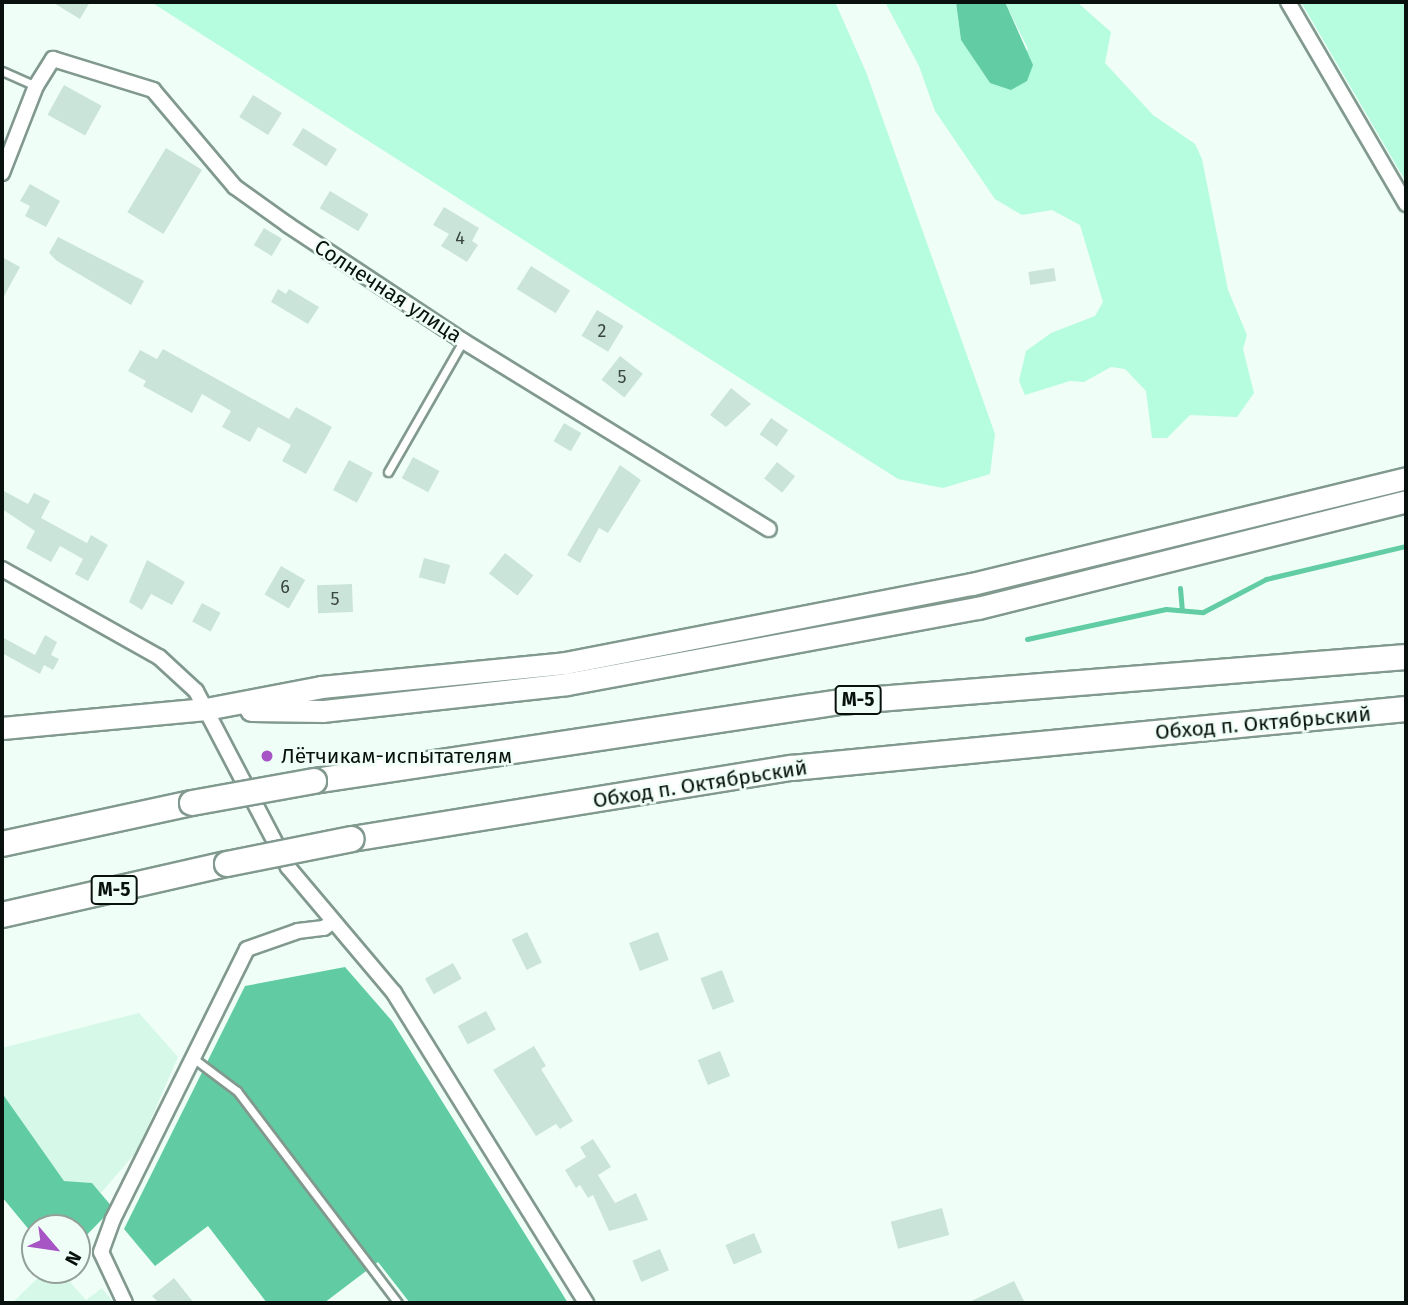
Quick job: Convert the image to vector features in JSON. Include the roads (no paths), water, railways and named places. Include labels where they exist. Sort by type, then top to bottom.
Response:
[{"type":"highway","name":"М-5","points":[[2,844],[191,803],[314,781],[839,702],[1406,657]]},
{"type":"highway","name":"Обход п. Октябрьский","points":[[2,915],[352,839],[792,768],[1406,709]]},
{"type":"main road","points":[[2,728],[206,709],[321,687],[565,663],[972,584],[1406,478]]},
{"type":"main road","points":[[206,709],[323,711],[567,684],[978,608],[1406,500]]},
{"type":"street","points":[[1288,2],[1406,204]]},
{"type":"street","name":"Солнечная улица","points":[[36,86],[53,59],[153,90],[235,187],[463,341],[769,529]]},
{"type":"street","points":[[2,173],[36,86]]},
{"type":"street","points":[[2,569],[159,657],[184,677],[206,709],[283,860],[394,993],[586,1303]]},
{"type":"street","points":[[125,1303],[101,1252],[192,1058],[247,949],[298,931],[324,928],[333,921]]},
{"type":"lane","points":[[2,71],[36,86]]},
{"type":"lane","points":[[388,472],[463,341]]},
{"type":"lane","points":[[192,1058],[237,1091],[398,1303]]},
{"type":"waterway","points":[[1027,639],[1166,609],[1203,612],[1266,579],[1406,546]]},
{"type":"waterway","points":[[1180,588],[1182,610]]},
{"type":"place","name":"Лётчикам-испытателям","points":[[267,756]]}]
